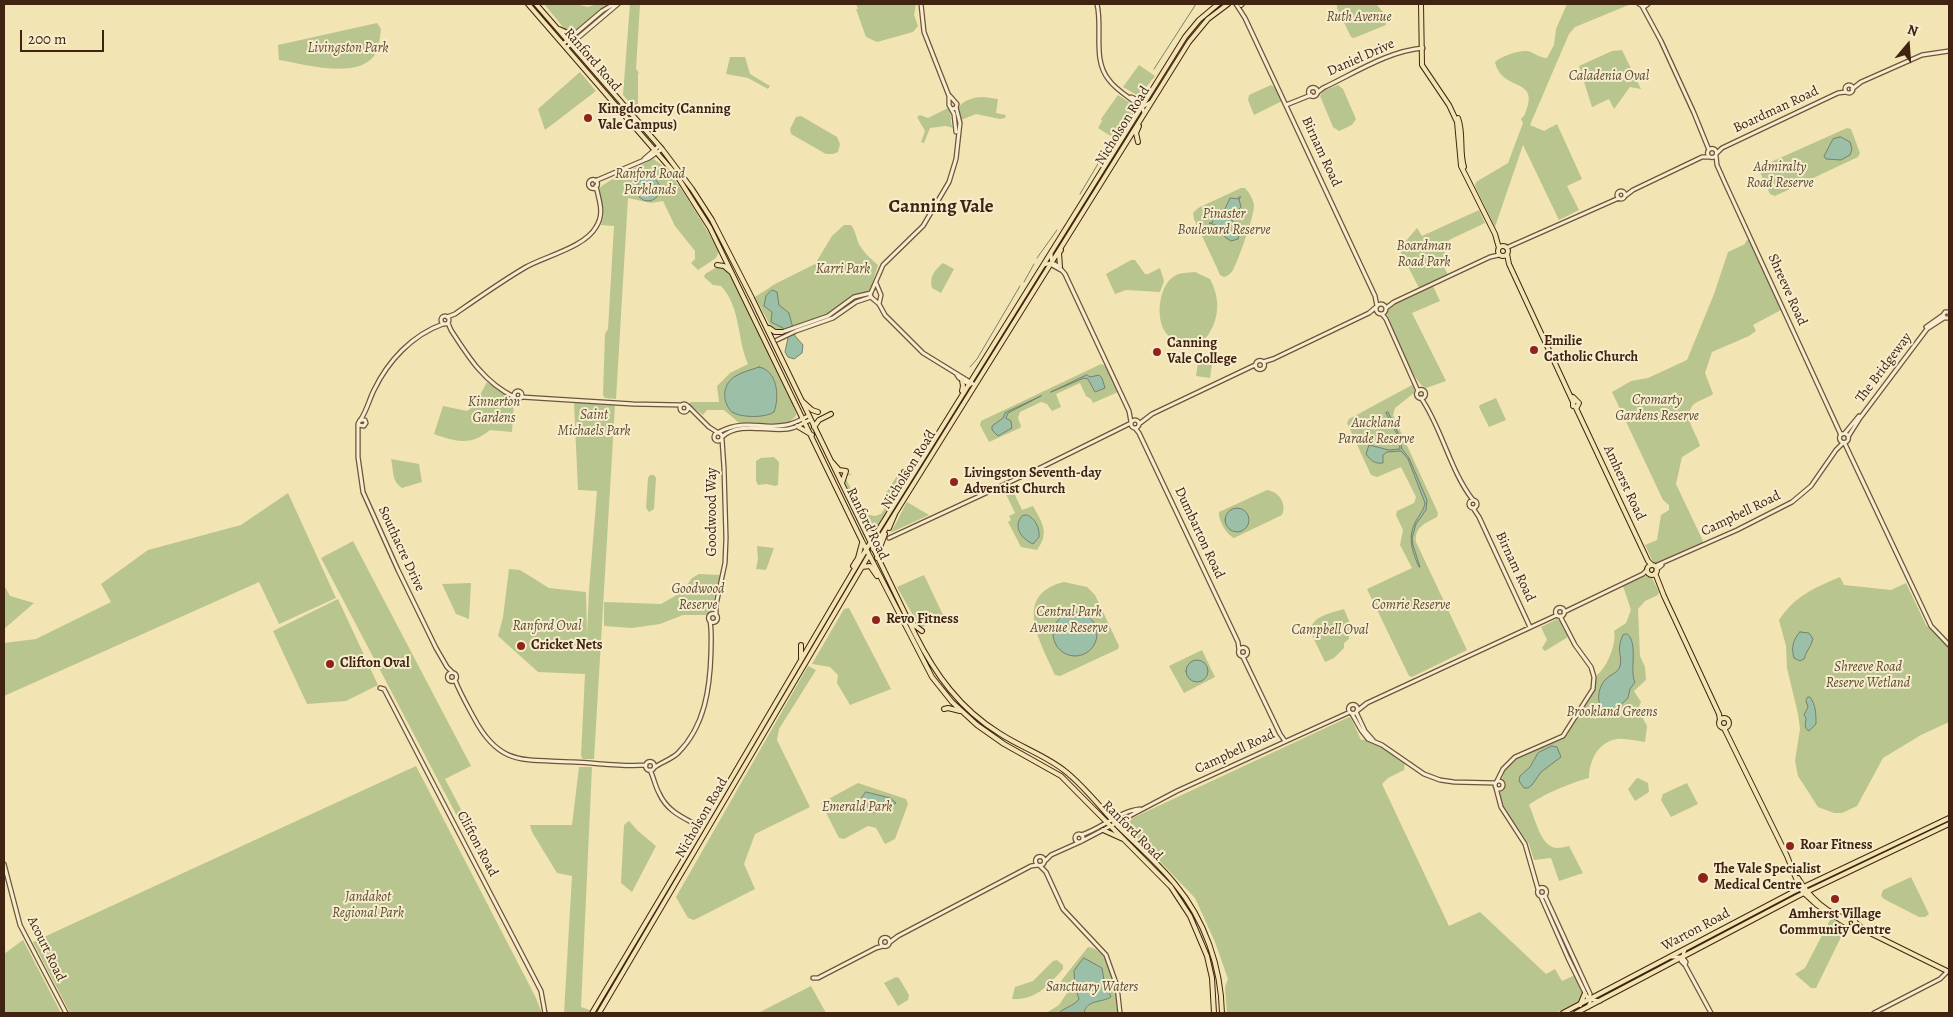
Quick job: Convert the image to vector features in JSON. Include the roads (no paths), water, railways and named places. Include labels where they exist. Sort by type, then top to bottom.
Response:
[{"type":"main road","name":"Ranford Road","points":[[528,4],[657,151],[677,176],[701,213],[764,335],[886,590],[932,677],[962,712],[977,725],[1004,744],[1057,773],[1173,882],[1197,917],[1209,944],[1220,986],[1222,1013]]},
{"type":"main road","name":"Ranford Road","points":[[536,4],[661,147],[692,188],[712,220],[775,340],[799,397],[907,619],[929,661],[944,684],[956,698],[985,724],[1064,770],[1101,808],[1127,842],[1171,887],[1190,916],[1206,956],[1212,978],[1214,1013]]},
{"type":"main road","name":"Nicholson Road","points":[[599,1013],[800,660],[902,490],[1185,37],[1208,11],[1220,4]]},
{"type":"main road","name":"Nicholson Road","points":[[592,1013],[692,847],[704,831],[869,555],[1143,116],[1198,29],[1228,4]]},
{"type":"main road","points":[[1422,4],[1422,49],[1427,69],[1460,123],[1463,166],[1503,251]]},
{"type":"main road","points":[[557,28],[574,36]]},
{"type":"main road","points":[[1134,119],[1136,103]]},
{"type":"main road","points":[[1138,142],[1136,133],[1143,116]]},
{"type":"main road","points":[[1061,268],[1059,253],[1072,234],[1074,226]]},
{"type":"main road","name":"Amherst Road","points":[[1503,251],[1569,392],[1575,402],[1579,402],[1577,407],[1580,415],[1719,714],[1722,719],[1728,722],[1726,728],[1805,892]]},
{"type":"main road","points":[[717,265],[724,266],[734,276]]},
{"type":"main road","points":[[765,324],[775,332],[783,334]]},
{"type":"main road","points":[[764,335],[775,340]]},
{"type":"main road","points":[[961,395],[962,380]]},
{"type":"main road","points":[[799,397],[812,410],[818,412]]},
{"type":"main road","points":[[814,428],[819,420],[832,414]]},
{"type":"main road","points":[[797,426],[812,435]]},
{"type":"main road","points":[[927,434],[930,438],[927,450]]},
{"type":"main road","points":[[830,461],[839,470],[846,471],[841,481],[842,486]]},
{"type":"main road","points":[[902,490],[906,479],[905,472],[914,471]]},
{"type":"main road","points":[[851,502],[856,506],[868,533],[876,533]]},
{"type":"main road","points":[[878,558],[881,541],[896,512]]},
{"type":"main road","points":[[846,582],[848,574],[858,558],[862,541]]},
{"type":"main road","points":[[862,567],[868,565],[872,567],[886,590]]},
{"type":"main road","points":[[907,619],[922,631]]},
{"type":"main road","points":[[800,660],[801,645]]},
{"type":"main road","points":[[944,709],[948,708],[962,712]]},
{"type":"main road","name":"Amherst Road","points":[[1722,719],[1720,726],[1726,728]]},
{"type":"main road","points":[[1101,808],[1121,816]]},
{"type":"main road","name":"Warton Road","points":[[1564,1013],[1580,1005],[1590,997],[1802,888],[1949,818]]},
{"type":"main road","name":"Warton Road","points":[[1576,1013],[1805,892],[1949,824]]},
{"type":"main road","points":[[692,847],[694,828]]},
{"type":"main road","points":[[1103,830],[1127,842]]},
{"type":"main road","points":[[1805,892],[1839,916],[1853,919],[1854,924],[1862,929],[1947,971]]},
{"type":"main road","points":[[1805,892],[1817,906],[1849,927],[1854,924]]},
{"type":"main road","points":[[1846,924],[1849,919]]},
{"type":"main road","points":[[1580,1005],[1585,993]]},
{"type":"street","points":[[565,46],[602,11],[616,4]]},
{"type":"street","points":[[569,42],[616,4]]},
{"type":"street","points":[[921,4],[924,32],[949,96],[957,104],[954,108],[957,135]]},
{"type":"street","points":[[1096,4],[1103,70],[1110,81],[1136,103],[1143,106],[1152,102]]},
{"type":"street","name":"Birnam Road","points":[[1236,4],[1246,18]]},
{"type":"street","name":"Birnam Road","points":[[1242,4],[1246,18],[1375,296],[1377,306]]},
{"type":"street","name":"Shreeve Road","points":[[1647,13],[1647,4],[1641,5],[1647,13],[1712,152],[1931,626],[1949,645]]},
{"type":"street","name":"Daniel Drive","points":[[1310,94],[1311,88],[1316,90],[1323,88],[1390,56],[1408,50],[1422,49]]},
{"type":"street","name":"Boardman Road","points":[[1712,152],[1838,93],[1845,87],[1861,82],[1922,55],[1949,51]]},
{"type":"street","name":"Boardman Road","points":[[1838,93],[1850,92],[1861,82]]},
{"type":"street","points":[[1850,85],[1852,89]]},
{"type":"street","points":[[1845,87],[1846,92]]},
{"type":"street","name":"Daniel Drive","points":[[1286,105],[1310,94],[1315,96],[1316,90]]},
{"type":"street","points":[[1130,97],[1141,101],[1143,116]]},
{"type":"street","points":[[871,294],[885,263],[920,230],[942,196],[954,165],[960,120],[954,108],[949,105],[952,101]]},
{"type":"street","points":[[592,188],[603,179],[649,158],[661,147]]},
{"type":"street","points":[[1368,314],[1377,306],[1384,307],[1618,197],[1623,198],[1633,190],[1712,152]]},
{"type":"street","points":[[596,184],[592,180],[589,182],[589,186],[598,193]]},
{"type":"street","name":"Southacre Drive","points":[[454,681],[456,675],[447,667],[387,548],[363,492],[358,457],[358,421],[363,419],[373,391],[386,368],[406,346],[528,266],[590,236],[598,226],[601,216],[601,205],[596,184]]},
{"type":"street","points":[[1618,197],[1619,192],[1633,190]]},
{"type":"street","points":[[1623,192],[1625,196]]},
{"type":"street","points":[[1042,267],[1051,262],[1051,252]]},
{"type":"street","name":"Dumbarton Road","points":[[1051,262],[1052,265],[1061,268],[1238,642],[1247,649],[1245,656],[1248,664],[1283,742]]},
{"type":"street","points":[[876,282],[881,293],[879,304]]},
{"type":"street","points":[[775,340],[795,329],[817,325],[833,318],[878,290]]},
{"type":"street","points":[[871,294],[885,315],[919,349],[975,386]]},
{"type":"street","name":"Birnam Road","points":[[1375,296],[1384,307],[1386,319]]},
{"type":"street","points":[[875,300],[880,298]]},
{"type":"street","points":[[1377,306],[1377,312]]},
{"type":"street","points":[[889,538],[1247,371],[1256,367],[1262,369],[1264,364],[1272,359],[1368,314],[1377,312],[1382,314],[1384,307]]},
{"type":"street","name":"The Bridgeway","points":[[1846,441],[1860,418],[1927,329],[1944,317],[1945,312],[1949,312]]},
{"type":"street","name":"Birnam Road","points":[[1382,314],[1414,380],[1420,390],[1425,391],[1428,409]]},
{"type":"street","points":[[1944,317],[1949,318]]},
{"type":"street","name":"The Bridgeway","points":[[1843,435],[1929,324],[1944,317]]},
{"type":"street","points":[[446,321],[480,372],[492,384],[517,399],[521,396],[672,405],[680,407],[683,412],[687,408]]},
{"type":"street","points":[[1256,367],[1258,361],[1264,364]]},
{"type":"street","points":[[957,375],[962,380],[969,382]]},
{"type":"street","name":"Birnam Road","points":[[1420,390],[1417,396],[1421,398],[1428,409],[1469,494],[1471,500],[1469,506],[1475,506]]},
{"type":"street","points":[[505,391],[519,391],[521,396]]},
{"type":"street","points":[[514,397],[515,392]]},
{"type":"street","points":[[1421,398],[1426,395]]},
{"type":"street","points":[[680,407],[684,403],[687,408],[709,427],[718,432],[721,439]]},
{"type":"street","points":[[714,436],[718,432],[745,424],[784,426],[809,418]]},
{"type":"street","name":"Southacre Drive","points":[[359,435],[366,423],[363,419]]},
{"type":"street","points":[[721,439],[729,432],[738,429],[785,429],[797,426],[804,420]]},
{"type":"street","points":[[359,426],[364,426]]},
{"type":"street","points":[[709,427],[714,436],[721,439]]},
{"type":"street","name":"Shreeve Road","points":[[1843,435],[1846,441]]},
{"type":"street","name":"Campbell Road","points":[[1069,846],[1078,835],[1112,823],[1339,716],[1353,712],[1367,703],[1652,570],[1790,503],[1811,486],[1836,450],[1843,435]]},
{"type":"street","name":"Goodwood Way","points":[[712,622],[717,619],[716,606],[725,563],[724,468],[721,439]]},
{"type":"street","name":"Campbell Road","points":[[1836,450],[1846,441]]},
{"type":"street","name":"Birnam Road","points":[[1471,500],[1476,502],[1475,506],[1479,517],[1530,627]]},
{"type":"street","name":"Goodwood Way","points":[[648,768],[655,768],[676,755],[685,745],[698,723],[710,680],[712,622],[708,617],[716,606]]},
{"type":"street","points":[[1543,896],[1546,891],[1540,888],[1525,844],[1501,807],[1496,784],[1515,757],[1563,736],[1592,692],[1595,681],[1591,667],[1575,645],[1560,613]]},
{"type":"street","points":[[711,614],[716,615]]},
{"type":"street","name":"Dumbarton Road","points":[[1238,642],[1240,655],[1245,656]]},
{"type":"street","points":[[1239,650],[1242,647]]},
{"type":"street","name":"Southacre Drive","points":[[447,667],[448,678],[454,681],[482,734],[496,749],[505,754],[525,759],[648,768]]},
{"type":"street","points":[[448,675],[452,672]]},
{"type":"street","name":"Clifton Road","points":[[380,688],[384,689],[541,991],[545,1013]]},
{"type":"street","name":"Campbell Road","points":[[1353,712],[1351,705],[1367,703]]},
{"type":"street","points":[[1355,705],[1353,712],[1363,730],[1373,740],[1424,774],[1440,780],[1487,784],[1502,782]]},
{"type":"street","points":[[662,762],[649,762],[648,768],[658,792],[666,805],[694,828],[704,831]]},
{"type":"street","points":[[653,762],[655,768],[653,777]]},
{"type":"street","points":[[1498,797],[1502,788],[1502,773]]},
{"type":"street","points":[[1496,784],[1502,788]]},
{"type":"street","name":"Campbell Road","points":[[1031,866],[1039,857],[1051,855],[1081,841],[1103,830],[1121,816],[1140,809]]},
{"type":"street","points":[[1097,829],[1102,820],[1099,814]]},
{"type":"street","points":[[688,822],[704,831]]},
{"type":"street","points":[[1076,838],[1081,841],[1083,837],[1081,835]]},
{"type":"street","name":"Campbell Road","points":[[813,978],[818,978],[876,948],[888,946],[898,936],[1031,866],[1042,864],[1051,855]]},
{"type":"street","points":[[1042,857],[1042,864],[1063,909],[1106,955],[1118,986],[1120,1013]]},
{"type":"street","points":[[1036,860],[1042,864]]},
{"type":"street","name":"Acourt Road","points":[[4,864],[20,926],[66,1013]]},
{"type":"street","points":[[1540,888],[1537,894],[1543,896],[1590,997],[1588,1007]]},
{"type":"street","points":[[1543,896],[1568,958],[1588,999],[1590,997],[1600,1001]]},
{"type":"street","name":"Campbell Road","points":[[876,948],[883,938],[898,936]]},
{"type":"street","points":[[887,938],[890,942]]},
{"type":"street","points":[[880,942],[883,946]]},
{"type":"street","points":[[1685,949],[1681,960],[1711,1013]]},
{"type":"street","points":[[1670,957],[1682,957]]},
{"type":"street","points":[[1874,1013],[1940,979],[1947,971]]},
{"type":"waterway","points":[[1154,69],[1196,4]]},
{"type":"waterway","points":[[1080,194],[1114,137]]},
{"type":"waterway","points":[[1037,258],[1057,230]]},
{"type":"waterway","points":[[1024,282],[1034,264]]},
{"type":"waterway","points":[[970,367],[977,359],[1020,286]]},
{"type":"place","name":"Kingdomcity (Canning Vale Campus)","points":[[588,118]]},
{"type":"place","name":"Emilie Catholic Church","points":[[1534,350]]},
{"type":"place","name":"Canning Vale College","points":[[1157,352]]},
{"type":"place","name":"Livingston Seventh-day Adventist Church","points":[[954,482]]},
{"type":"place","name":"Revo Fitness","points":[[876,620]]},
{"type":"place","name":"Cricket Nets","points":[[521,646]]},
{"type":"place","name":"Clifton Oval","points":[[330,664]]},
{"type":"place","name":"Roar Fitness","points":[[1790,846]]},
{"type":"place","name":"The Vale Specialist Medical Centre","points":[[1703,878]]},
{"type":"place","name":"Amherst Village Community Centre","points":[[1835,899]]},
{"type":"district","name":"Canning Vale","points":[[941,207]]},
{"type":"park label","name":"Ruth Avenue","points":[[1359,18]]},
{"type":"park label","name":"Livingston Park","points":[[348,49]]},
{"type":"park label","name":"Caladenia Oval","points":[[1609,77]]},
{"type":"park label","name":"Admiralty Road Reserve","points":[[1780,176]]},
{"type":"park label","name":"Ranford Road Parklands","points":[[650,184]]},
{"type":"park label","name":"Pinaster Boulevard Reserve","points":[[1224,224]]},
{"type":"park label","name":"Boardman Road Park","points":[[1424,256]]},
{"type":"park label","name":"Karri Park","points":[[843,270]]},
{"type":"park label","name":"Cromarty Gardens Reserve","points":[[1657,410]]},
{"type":"park label","name":"Kinnerton Gardens","points":[[494,412]]},
{"type":"park label","name":"Saint Michaels Park","points":[[594,424]]},
{"type":"park label","name":"Auckland Parade Reserve","points":[[1376,432]]},
{"type":"park label","name":"Goodwood Reserve","points":[[698,598]]},
{"type":"park label","name":"Comrie Reserve","points":[[1411,606]]},
{"type":"park label","name":"Central Park Avenue Reserve","points":[[1069,622]]},
{"type":"park label","name":"Ranford Oval","points":[[547,627]]},
{"type":"park label","name":"Campbell Oval","points":[[1330,631]]},
{"type":"park label","name":"Shreeve Road Reserve Wetland","points":[[1868,676]]},
{"type":"park label","name":"Brookland Greens","points":[[1612,713]]},
{"type":"park label","name":"Emerald Park","points":[[857,808]]},
{"type":"park label","name":"Jandakot Regional Park","points":[[368,906]]},
{"type":"park label","name":"Sanctuary Waters","points":[[1092,988]]}]
